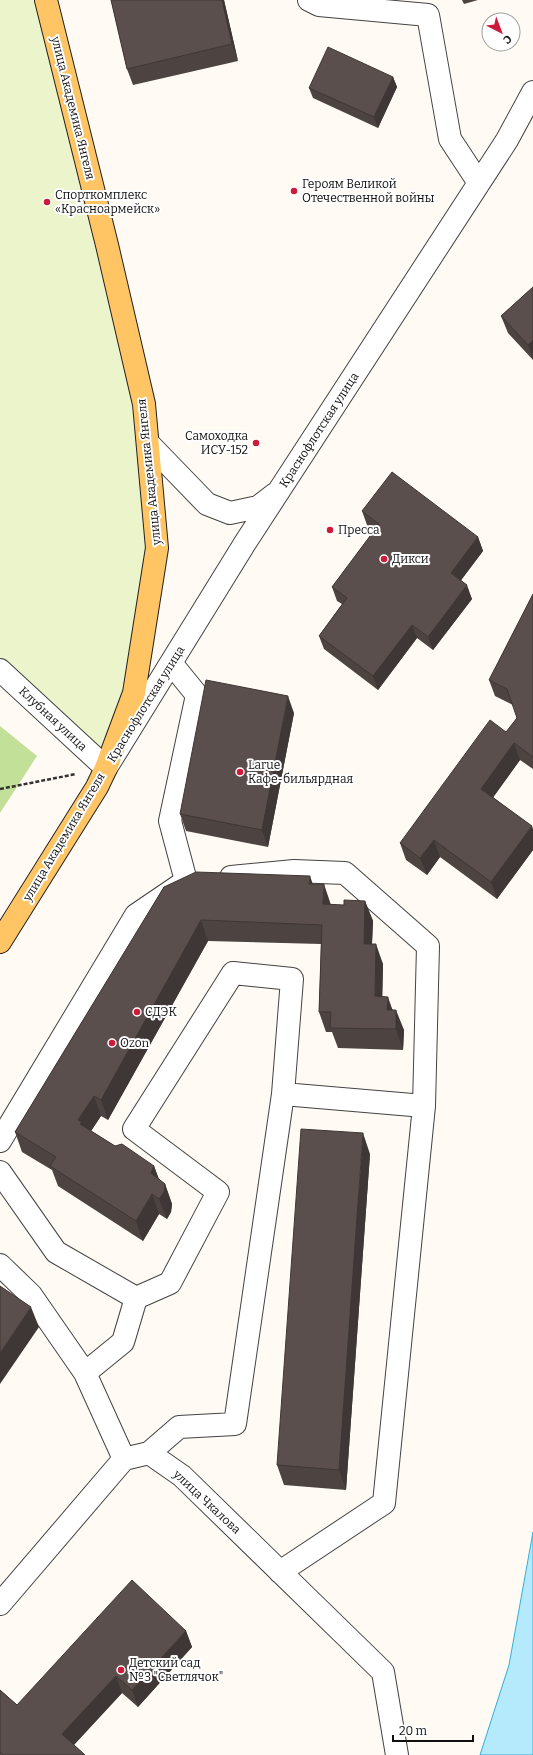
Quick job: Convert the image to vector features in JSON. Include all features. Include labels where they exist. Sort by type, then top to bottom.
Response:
[{"type":"main road","name":"улица Академика Янгеля","points":[[0,942],[96,787],[106,768],[134,693],[158,548],[142,396],[107,244],[46,0]]},
{"type":"street","points":[[308,0],[319,5],[428,7],[450,139],[480,183]]},
{"type":"street","name":"Краснофлотская улица","points":[[106,768],[279,491],[480,183],[507,140],[533,92]]},
{"type":"street","points":[[148,443],[207,504],[230,513],[258,507],[279,491]]},
{"type":"street","points":[[171,663],[197,695],[170,821],[186,881]]},
{"type":"street","name":"Клубная улица","points":[[0,670],[106,768]]},
{"type":"street","points":[[0,1141],[136,916],[186,881],[294,871],[345,873],[428,946],[424,1106],[384,1503],[280,1572]]},
{"type":"street","points":[[0,1604],[124,1459],[149,1453],[179,1427],[235,1424],[283,1094],[292,979],[233,973],[134,1129],[218,1192],[170,1283],[136,1298],[123,1342],[85,1373]]},
{"type":"street","points":[[283,1094],[424,1106]]},
{"type":"street","points":[[0,1172],[56,1252],[136,1298]]},
{"type":"street","points":[[0,1265],[31,1295],[85,1373],[124,1459]]},
{"type":"street","name":"улица Чкалова","points":[[149,1453],[182,1476],[383,1672],[397,1755]]},
{"type":"path","points":[[0,789],[106,768]]},
{"type":"green space","name":"Спорткомплекс «Красноармейск»","points":[[0,0],[45,0],[144,404],[157,548],[106,768],[0,670]]},
{"type":"green space","points":[[0,726],[37,756],[0,813]]},
{"type":"water","points":[[533,1532],[533,1755],[480,1755],[509,1665]]},
{"type":"building","points":[[111,0],[222,0],[232,44],[127,69]]},
{"type":"building","points":[[328,47],[393,77],[374,117],[309,88]]},
{"type":"building","points":[[533,287],[533,340],[528,345],[501,316]]},
{"type":"building","points":[[392,472],[478,537],[451,573],[467,585],[428,637],[412,625],[373,676],[319,636],[347,598],[332,587],[379,524],[362,511]]},
{"type":"building","points":[[533,594],[533,757],[514,743],[481,789],[532,826],[491,882],[434,840],[420,858],[400,843],[490,720],[506,732],[517,718],[507,689],[489,680]]},
{"type":"building","name":"Larue Кафе-бильярдная","points":[[206,680],[288,696],[262,830],[180,814]]},
{"type":"building","points":[[196,872],[310,876],[309,884],[324,884],[323,904],[344,905],[344,900],[365,901],[364,944],[376,944],[375,996],[388,997],[387,1010],[396,1010],[396,1029],[330,1028],[331,1012],[319,1012],[322,925],[201,920],[101,1100],[94,1096],[78,1120],[82,1122],[80,1124],[115,1146],[122,1144],[154,1166],[151,1173],[165,1184],[164,1192],[159,1199],[152,1194],[136,1221],[50,1166],[56,1157],[15,1132],[164,887]]},
{"type":"building","points":[[301,1129],[363,1133],[339,1470],[277,1465]]},
{"type":"building","points":[[0,1286],[31,1307],[0,1353]]},
{"type":"building","name":"Детский сад №3 \"Светлячок\"","points":[[132,1580],[186,1631],[132,1690],[116,1676],[62,1734],[85,1755],[3,1755],[0,1752],[0,1690],[17,1705]]},
{"type":"place","name":"Героям Великой Отечественной войны","points":[[294,191]]},
{"type":"place","name":"Спорткомплекс «Красноармейск»","points":[[47,202]]},
{"type":"place","name":"Самоходка ИСУ-152","points":[[256,443]]},
{"type":"place","name":"Пресса","points":[[330,530]]},
{"type":"place","name":"Дикси","points":[[384,559]]},
{"type":"place","name":"Larue Кафе-бильярдная","points":[[240,772]]},
{"type":"place","name":"СДЭК","points":[[137,1012]]},
{"type":"place","name":"Ozon","points":[[112,1043]]},
{"type":"place","name":"Детский сад №3 \"Светлячок\"","points":[[121,1670]]}]
